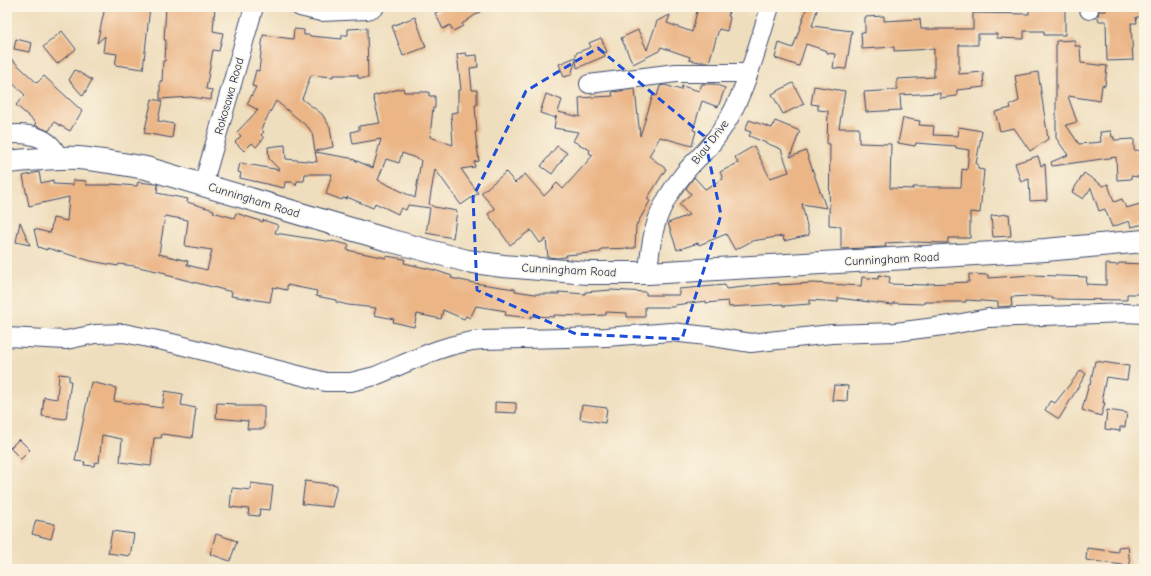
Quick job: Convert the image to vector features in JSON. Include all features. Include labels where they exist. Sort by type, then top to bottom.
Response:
[{"type":"main road","name":"Cunningham Road","points":[[7,162],[77,158],[108,161],[146,168],[388,240],[467,261],[588,274],[648,273],[1045,250],[1144,241]]},
{"type":"street","name":"Rokosawa Road","points":[[203,185],[254,7]]},
{"type":"street","points":[[300,7],[322,12],[367,10],[375,7]]},
{"type":"street","name":"Biau Drive","points":[[648,273],[650,244],[653,230],[663,203],[684,174],[710,146],[729,118],[748,73],[770,7]]},
{"type":"street","points":[[589,84],[676,73],[748,73]]},
{"type":"street","points":[[7,135],[17,134],[43,139],[51,144],[58,159]]},
{"type":"street","points":[[7,337],[66,340],[95,334],[124,333],[172,343],[314,379],[338,382],[363,380],[446,347],[463,342],[482,340],[606,337],[671,332],[751,343],[831,334],[896,332],[951,325],[988,318],[1125,313],[1144,314]]},
{"type":"highlighted area","points":[[598,48],[704,136],[721,215],[682,339],[576,334],[477,290],[473,197],[526,91]]},
{"type":"building","points":[[105,7],[113,9],[113,7],[150,7],[143,69],[115,65],[117,54],[103,52],[105,36],[97,43]]},
{"type":"building","points":[[166,7],[215,7],[213,31],[223,33],[219,51],[213,50],[206,89],[212,90],[211,100],[191,97],[160,99],[160,81],[162,81],[163,61],[165,61],[166,40],[164,40]]},
{"type":"building","points":[[437,7],[487,7],[462,24],[463,26],[453,31],[450,25],[443,29],[435,13],[439,11]]},
{"type":"building","points":[[698,7],[719,7],[729,10],[728,16],[730,17],[727,31],[719,29],[709,62],[689,60],[690,57],[661,47],[659,51],[633,64],[621,38],[638,30],[647,50],[657,21],[670,15],[667,23],[692,32]]},
{"type":"building","points":[[807,7],[818,7],[812,26],[852,31],[846,69],[833,68],[835,54],[827,53],[827,51],[806,44],[799,66],[775,58],[779,43],[793,48]]},
{"type":"building","points":[[1029,7],[1065,7],[1065,35],[1044,35],[1044,31],[1024,31],[1024,39],[997,38],[997,34],[978,34],[978,45],[959,45],[959,74],[983,72],[984,87],[957,90],[957,96],[940,98],[940,93],[900,95],[901,110],[866,112],[864,92],[897,90],[897,79],[934,77],[934,49],[894,51],[894,47],[862,49],[861,32],[865,33],[865,17],[884,16],[884,21],[920,19],[921,29],[973,29],[973,13],[1029,14]]},
{"type":"building","points":[[1106,7],[1141,7],[1141,17],[1136,17],[1137,23],[1131,23],[1133,60],[1107,61],[1106,21],[1098,21],[1099,11],[1106,11]]},
{"type":"building","points":[[415,17],[426,47],[403,56],[392,26]]},
{"type":"building","points":[[367,28],[368,78],[358,78],[358,75],[333,75],[333,77],[311,75],[302,99],[322,114],[330,127],[333,147],[315,151],[312,133],[308,127],[276,101],[261,129],[264,132],[261,135],[264,138],[256,147],[252,143],[244,151],[235,142],[241,136],[237,132],[258,110],[247,104],[256,87],[252,86],[256,70],[259,71],[263,35],[293,39],[294,29],[304,30],[304,35],[342,39],[342,35],[348,35],[348,29]]},
{"type":"building","points":[[62,31],[76,49],[57,64],[43,47]]},
{"type":"building","points":[[601,38],[607,52],[604,53],[605,56],[577,68],[576,59],[571,75],[564,77],[559,64],[576,57],[576,53],[591,47],[589,43]]},
{"type":"building","points":[[16,39],[32,43],[30,52],[14,49]]},
{"type":"building","points":[[1075,40],[1075,46],[1080,46],[1081,63],[1107,66],[1105,86],[1102,85],[1100,101],[1068,96],[1077,122],[1066,125],[1079,144],[1101,142],[1100,132],[1111,131],[1114,140],[1134,139],[1134,150],[1144,151],[1144,178],[1131,176],[1131,179],[1117,180],[1116,157],[1052,166],[1051,162],[1068,155],[1056,138],[1056,41]]},
{"type":"building","points":[[466,53],[467,56],[477,55],[478,67],[470,68],[472,90],[477,90],[477,105],[475,105],[477,132],[475,132],[479,161],[474,162],[475,167],[461,169],[478,193],[461,205],[435,169],[429,204],[434,207],[457,211],[453,238],[426,233],[430,208],[408,205],[406,210],[401,208],[398,214],[375,203],[373,208],[347,197],[347,199],[343,198],[342,200],[326,194],[332,174],[305,174],[304,181],[297,181],[296,186],[293,182],[285,182],[284,188],[240,178],[241,173],[238,172],[240,163],[280,170],[269,159],[268,147],[285,145],[286,159],[317,162],[315,152],[350,158],[373,168],[381,139],[353,144],[351,132],[359,130],[359,126],[380,123],[373,96],[403,88],[404,92],[429,92],[429,96],[435,96],[435,108],[433,108],[430,137],[453,145],[451,113],[458,112],[458,90],[461,90],[457,54]],"holes":[[[402,153],[421,160],[415,198],[378,180],[386,159],[399,163]]]},
{"type":"building","points":[[7,55],[37,83],[44,76],[82,111],[70,131],[54,122],[49,131],[34,125],[36,123],[16,105],[25,95],[7,78]]},
{"type":"building","points":[[75,70],[92,80],[83,96],[69,80]]},
{"type":"building","points":[[1038,72],[1048,139],[1030,151],[1014,128],[1000,131],[995,112],[1011,108],[1010,105],[1019,101],[1015,76]]},
{"type":"building","points":[[793,83],[804,104],[783,114],[772,94]]},
{"type":"building","points":[[702,84],[714,84],[725,88],[718,107],[702,101],[693,130],[696,131],[692,146],[660,137],[649,156],[666,169],[647,199],[650,201],[636,226],[635,248],[601,249],[601,252],[566,255],[566,257],[557,258],[548,257],[546,239],[540,243],[531,230],[510,245],[488,214],[495,209],[481,193],[506,172],[515,183],[525,174],[544,196],[557,183],[563,189],[593,155],[589,153],[590,150],[573,141],[578,132],[554,128],[556,118],[540,113],[546,94],[562,100],[558,112],[580,117],[579,98],[613,96],[612,92],[635,89],[640,136],[653,95],[657,96],[660,86],[665,85],[681,90],[682,86],[699,91]]},
{"type":"building","points":[[814,86],[845,91],[839,128],[859,128],[859,143],[891,144],[890,188],[913,189],[913,187],[961,187],[962,169],[967,170],[969,150],[956,148],[956,146],[916,143],[915,146],[898,143],[903,118],[920,121],[919,125],[934,126],[933,135],[958,136],[959,127],[982,131],[976,164],[978,164],[978,169],[984,170],[980,213],[970,212],[970,238],[948,238],[948,243],[885,243],[886,247],[841,249],[841,226],[829,225],[830,144],[827,144],[828,111],[818,110],[818,105],[811,104]]},
{"type":"building","points":[[152,99],[162,101],[158,121],[174,124],[172,138],[144,133]]},
{"type":"building","points":[[749,120],[772,128],[775,121],[800,131],[790,157],[806,151],[826,208],[802,204],[809,235],[784,241],[783,236],[752,241],[735,250],[726,234],[699,245],[698,243],[677,250],[668,223],[689,215],[679,204],[691,194],[686,188],[694,177],[705,189],[723,179],[720,172],[738,163],[735,157],[754,146],[770,178],[789,172],[781,149],[749,136],[751,132],[745,130]]},
{"type":"building","points":[[557,146],[567,153],[552,174],[541,166]]},
{"type":"building","points":[[1038,156],[1041,166],[1045,164],[1047,200],[1030,201],[1029,179],[1021,182],[1015,163]]},
{"type":"building","points":[[39,172],[41,183],[53,180],[53,184],[73,185],[73,180],[86,181],[86,185],[111,184],[137,186],[138,182],[158,184],[157,193],[188,199],[187,202],[234,218],[236,213],[263,222],[263,220],[278,225],[275,233],[332,241],[349,245],[347,250],[386,258],[386,256],[405,259],[404,263],[434,270],[452,276],[451,278],[535,294],[559,294],[559,292],[585,294],[585,292],[611,290],[646,292],[646,295],[679,295],[679,289],[725,285],[726,289],[779,283],[779,285],[813,283],[861,286],[862,277],[878,279],[879,275],[890,277],[889,284],[927,285],[969,282],[969,274],[988,275],[988,278],[1031,275],[1087,277],[1086,284],[1106,285],[1106,264],[1118,265],[1119,263],[1144,264],[1144,294],[1127,294],[1127,300],[1052,299],[1052,297],[1031,296],[1011,297],[1012,306],[998,307],[998,302],[966,300],[966,302],[924,302],[924,304],[893,303],[893,305],[838,298],[838,302],[810,300],[810,304],[729,307],[728,301],[706,303],[706,301],[675,305],[675,307],[645,307],[645,317],[627,317],[627,313],[606,312],[606,315],[554,315],[554,317],[531,316],[531,318],[505,315],[506,311],[476,306],[470,318],[466,316],[464,319],[443,310],[441,319],[417,314],[414,327],[393,322],[394,319],[374,315],[376,308],[348,305],[336,302],[336,300],[316,296],[317,291],[287,285],[287,290],[273,287],[270,302],[231,296],[232,292],[166,275],[166,273],[134,266],[119,264],[118,266],[91,261],[47,248],[47,250],[38,247],[34,229],[50,233],[53,218],[67,221],[69,197],[29,206],[23,176]],"holes":[[[165,216],[188,220],[185,246],[212,250],[207,270],[187,265],[188,261],[159,254]]]},
{"type":"building","points":[[1084,173],[1103,186],[1108,184],[1114,202],[1122,199],[1126,208],[1144,203],[1144,224],[1131,227],[1129,221],[1112,227],[1105,209],[1099,211],[1091,188],[1083,199],[1072,192]]},
{"type":"building","points":[[1009,214],[1011,236],[993,237],[991,216]]},
{"type":"building","points":[[20,222],[30,245],[16,242]]},
{"type":"building","points":[[1095,361],[1129,366],[1127,380],[1106,377],[1102,397],[1104,398],[1103,403],[1105,403],[1101,416],[1082,410],[1089,384],[1090,385]]},
{"type":"building","points":[[1081,370],[1086,374],[1059,419],[1045,410],[1050,401],[1055,403]]},
{"type":"building","points":[[59,374],[69,375],[69,381],[71,381],[66,419],[42,416],[44,397],[57,399]]},
{"type":"building","points":[[91,382],[116,388],[114,401],[162,408],[165,391],[183,394],[181,405],[196,408],[192,438],[162,434],[161,438],[154,438],[151,466],[120,462],[122,439],[102,435],[99,463],[95,462],[94,466],[84,465],[85,462],[75,461]]},
{"type":"building","points":[[834,385],[848,386],[847,401],[832,400]]},
{"type":"building","points":[[495,402],[516,403],[516,413],[495,412]]},
{"type":"building","points":[[217,403],[236,404],[235,406],[264,406],[264,429],[247,429],[248,421],[216,418]]},
{"type":"building","points":[[582,405],[607,408],[605,423],[580,419]]},
{"type":"building","points":[[1107,410],[1127,413],[1125,427],[1120,427],[1120,431],[1105,429]]},
{"type":"building","points":[[19,439],[30,450],[21,459],[10,448]]},
{"type":"building","points":[[305,481],[337,485],[332,507],[302,504]]},
{"type":"building","points":[[251,483],[273,486],[270,510],[260,509],[259,516],[248,515],[249,509],[230,507],[232,488],[251,490]]},
{"type":"building","points":[[36,520],[55,524],[51,539],[32,534]]},
{"type":"building","points":[[112,531],[134,534],[130,556],[108,553]]},
{"type":"building","points":[[216,534],[237,541],[230,561],[210,554]]},
{"type":"building","points":[[1128,546],[1130,566],[1086,560],[1087,548],[1118,552],[1118,547]]}]
